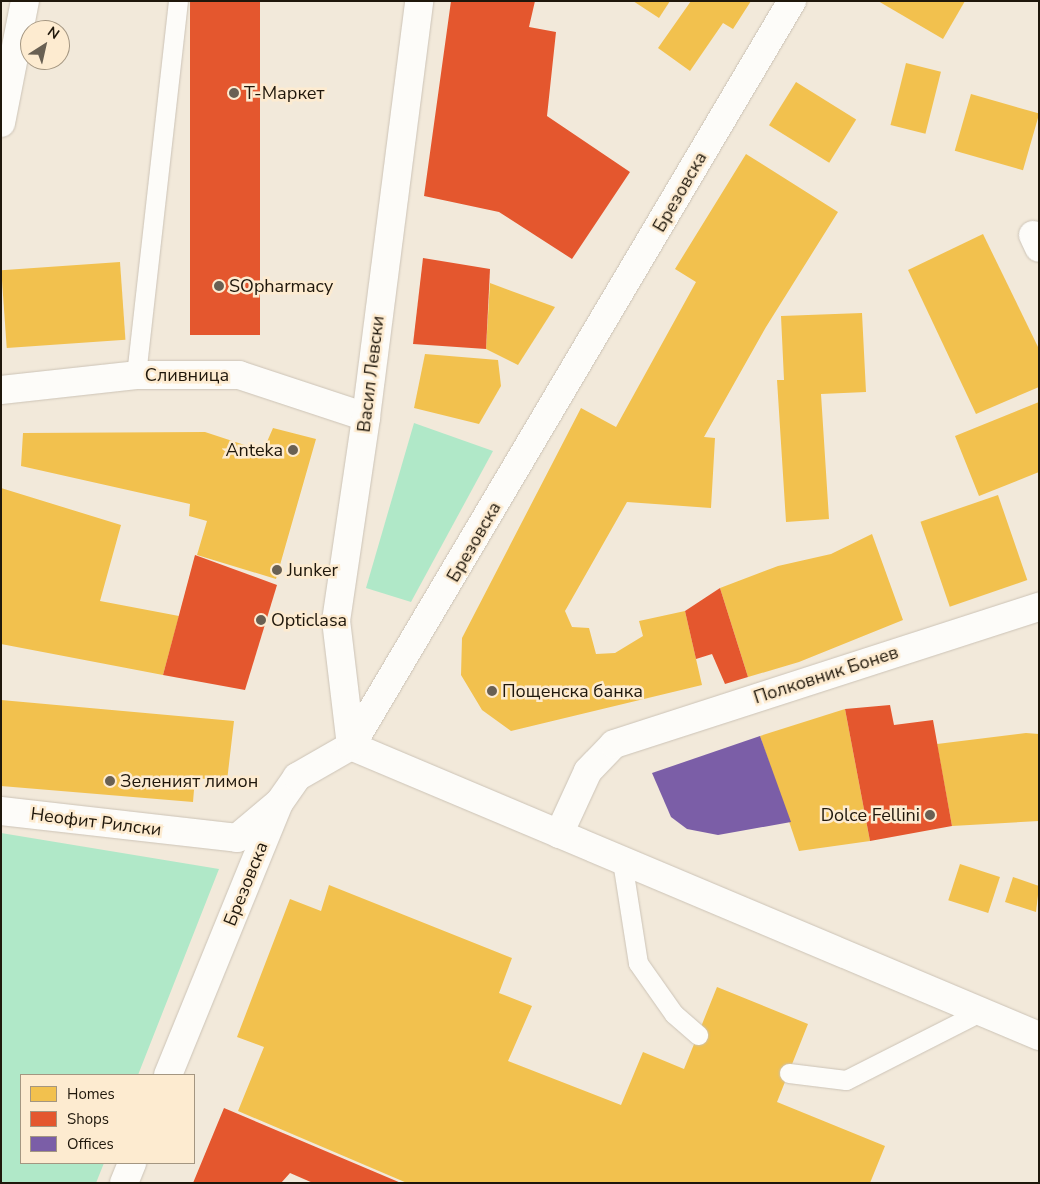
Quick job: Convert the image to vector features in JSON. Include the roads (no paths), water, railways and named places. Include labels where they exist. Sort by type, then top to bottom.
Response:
[{"type":"street","points":[[1,123],[25,1]]},
{"type":"street","name":"Васил Левски","points":[[351,746],[336,621],[366,418],[419,1]]},
{"type":"street","name":"Брезовска","points":[[168,1074],[279,803],[297,777],[351,746],[792,1]]},
{"type":"street","name":"Сливница","points":[[1,390],[136,375],[240,375],[366,418]]},
{"type":"street","name":"Полковник Бонев","points":[[559,834],[588,771],[614,744],[1039,606]]},
{"type":"street","points":[[351,746],[1039,1036]]},
{"type":"street","name":"Неофит Рилски","points":[[1,812],[238,838],[279,803]]},
{"type":"street","points":[[124,1183],[132,1164]]},
{"type":"lane","points":[[136,375],[178,1]]},
{"type":"lane","points":[[622,861],[638,963],[674,1014],[698,1035]]},
{"type":"lane","points":[[789,1073],[846,1080],[980,1012]]},
{"type":"place","name":"Т-Маркет","points":[[234,93]]},
{"type":"place","name":"SOpharmacy","points":[[219,286]]},
{"type":"place","name":"Anteka","points":[[293,450]]},
{"type":"place","name":"Junker","points":[[277,570]]},
{"type":"place","name":"Opticlasa","points":[[261,620]]},
{"type":"place","name":"Пощенска банка","points":[[492,691]]},
{"type":"place","name":"Зеленият лимон","points":[[110,781]]},
{"type":"place","name":"Dolce Fellini","points":[[930,815]]}]
